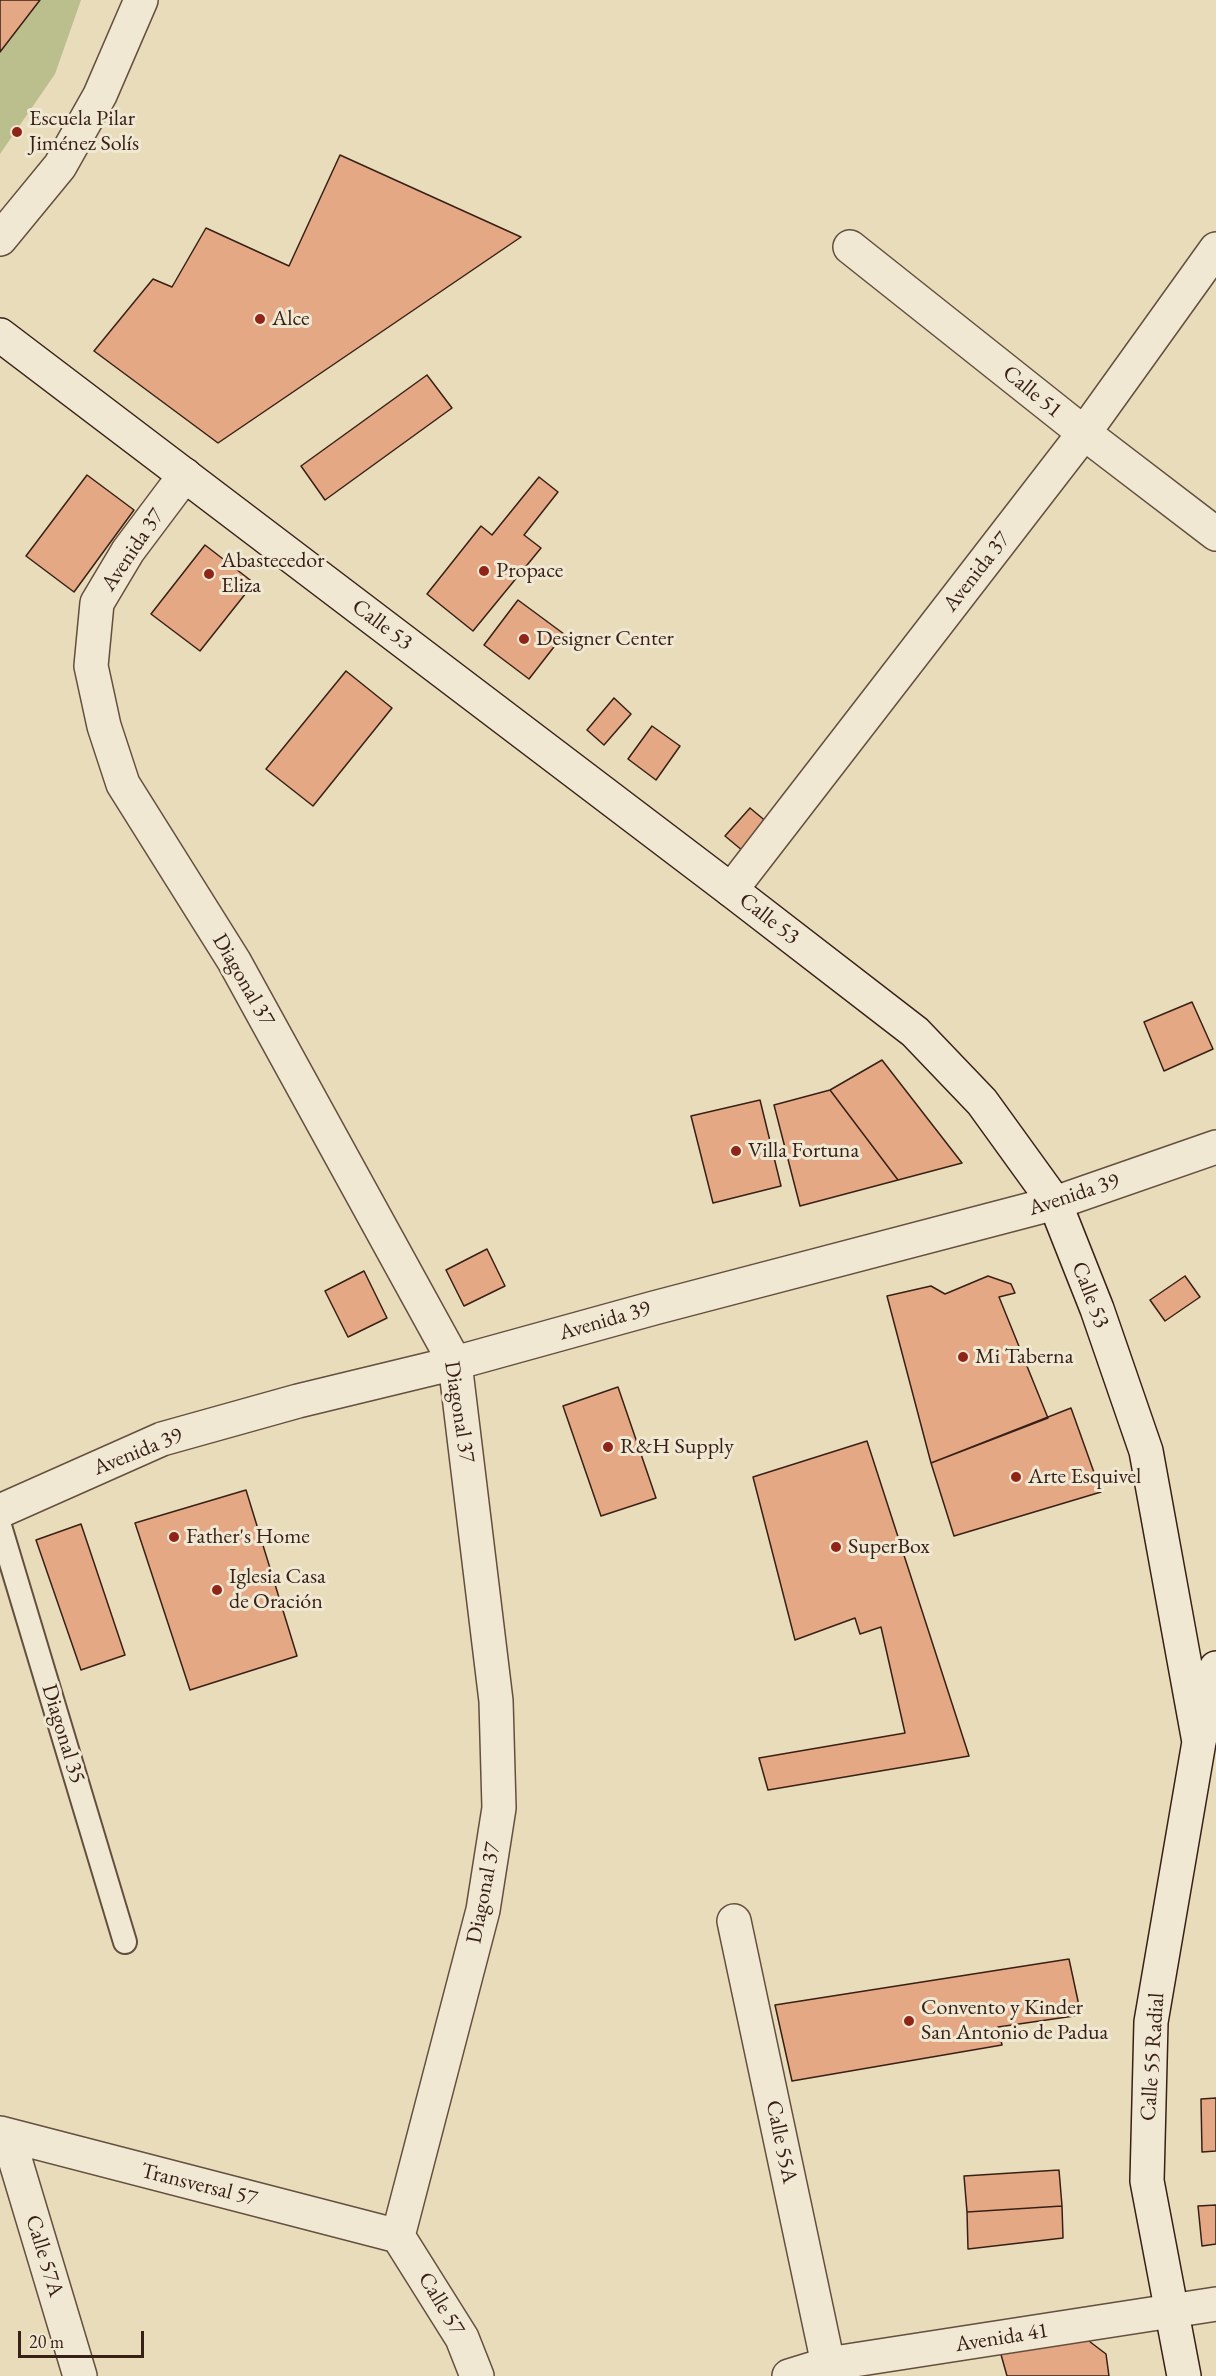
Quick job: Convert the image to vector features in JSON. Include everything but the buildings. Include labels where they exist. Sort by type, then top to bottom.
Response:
[{"type":"street","points":[[0,239],[60,166],[100,94],[141,0]]},
{"type":"street","name":"Calle 51","points":[[850,247],[1084,433],[1216,534]]},
{"type":"street","name":"Avenida 37","points":[[731,890],[1084,433],[1216,249]]},
{"type":"street","name":"Calle 53","points":[[0,335],[915,1032],[982,1102],[1055,1203],[1097,1309],[1146,1451],[1199,1742]]},
{"type":"street","name":"Avenida 37","points":[[92,666],[97,603],[128,551],[185,475]]},
{"type":"street","name":"Diagonal 37","points":[[92,666],[104,726],[123,784],[234,961],[455,1363],[496,1701],[499,1808],[483,1910],[398,2236]]},
{"type":"street","name":"Avenida 39","points":[[0,1511],[162,1439],[298,1401],[455,1363],[654,1308],[1055,1203],[1216,1147]]},
{"type":"street","name":"Calle 55 Radial","points":[[1184,2376],[1148,2181],[1151,2022],[1199,1742],[1216,1668]]},
{"type":"street","name":"Calle 55A","points":[[734,1921],[828,2364]]},
{"type":"street","name":"Transversal 57","points":[[4,2135],[398,2236]]},
{"type":"street","name":"Calle 57A","points":[[4,2135],[80,2376]]},
{"type":"street","name":"Calle 57","points":[[398,2236],[462,2338],[477,2376]]},
{"type":"street","name":"Avenida 41","points":[[789,2376],[828,2364],[1216,2304]]},
{"type":"lane","name":"Diagonal 35","points":[[0,1526],[126,1942]]},
{"type":"green space","points":[[40,0],[81,0],[55,74],[0,154],[0,52]]},
{"type":"place","name":"Escuela Pilar Jiménez Solís","points":[[17,132]]},
{"type":"place","name":"Alce","points":[[260,319]]},
{"type":"place","name":"Propace","points":[[484,571]]},
{"type":"place","name":"Abastecedor Eliza","points":[[209,574]]},
{"type":"place","name":"Designer Center","points":[[524,639]]},
{"type":"place","name":"Villa Fortuna","points":[[736,1151]]},
{"type":"place","name":"Mi Taberna","points":[[963,1357]]},
{"type":"place","name":"R&H Supply","points":[[608,1447]]},
{"type":"place","name":"Arte Esquivel","points":[[1016,1477]]},
{"type":"place","name":"Father's Home","points":[[174,1537]]},
{"type":"place","name":"SuperBox","points":[[836,1547]]},
{"type":"place","name":"Iglesia Casa de Oración","points":[[217,1590]]},
{"type":"place","name":"Convento y Kinder San Antonio de Padua","points":[[909,2021]]}]
